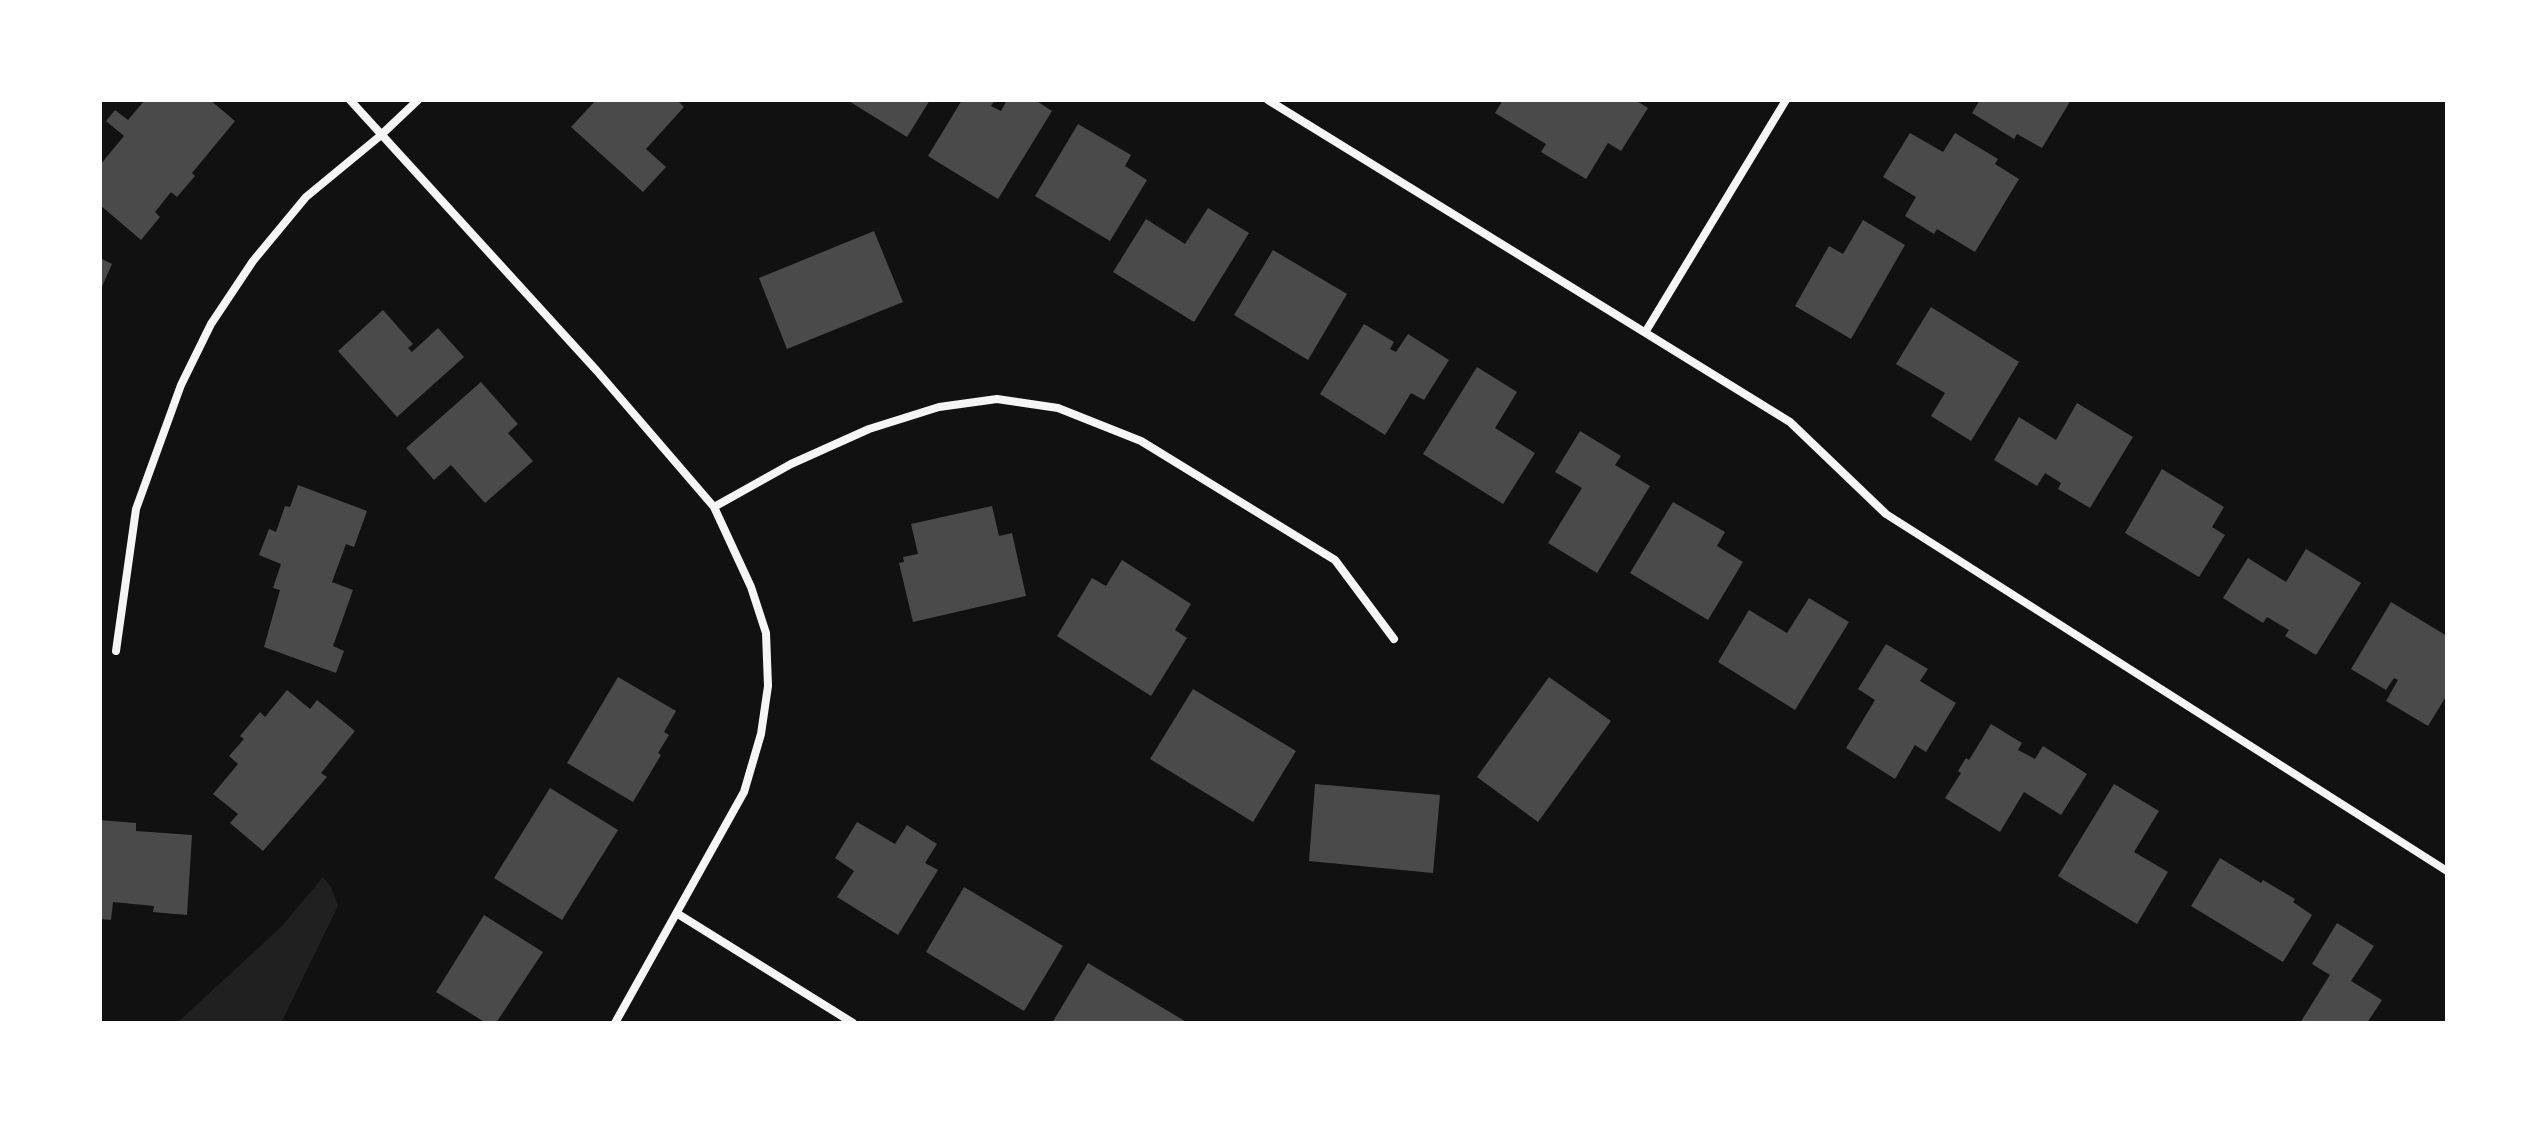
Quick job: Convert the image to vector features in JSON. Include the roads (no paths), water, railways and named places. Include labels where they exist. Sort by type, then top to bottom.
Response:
[{"type":"street","points":[[350,100],[597,371],[714,507],[751,587],[766,633],[768,686],[761,734],[744,792],[615,1023]]},
{"type":"street","points":[[116,651],[136,509],[181,385],[211,324],[253,261],[306,197],[418,100]]},
{"type":"street","points":[[1268,100],[1790,422],[1886,514],[2447,871]]},
{"type":"street","points":[[1646,331],[1786,100]]},
{"type":"street","points":[[714,507],[804,458],[869,429],[939,407],[997,399],[1058,408],[1141,441],[1335,560],[1394,639]]},
{"type":"street","points":[[678,914],[853,1023]]}]
